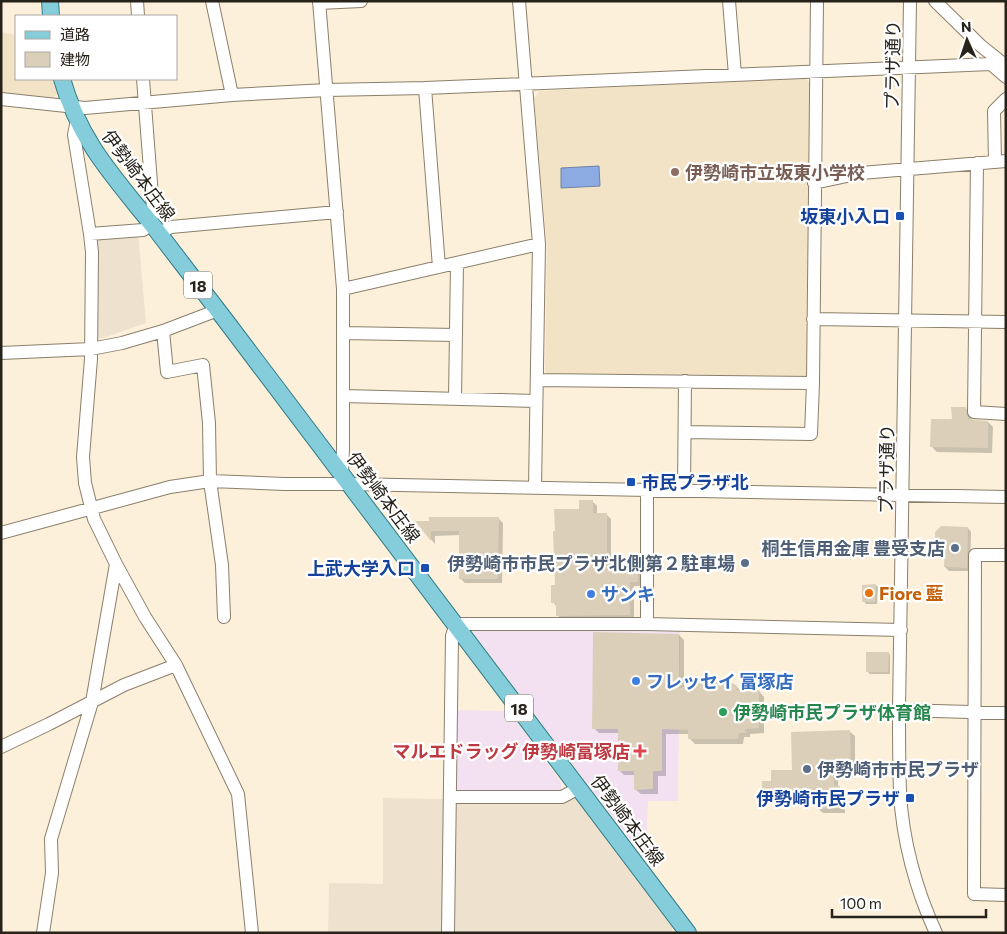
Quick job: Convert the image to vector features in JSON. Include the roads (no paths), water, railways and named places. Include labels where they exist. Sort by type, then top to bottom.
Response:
[{"type":"main road","points":[[50,1],[51,15]]},
{"type":"main road","name":"伊勢崎本庄線","points":[[62,80],[75,113],[95,153],[218,310],[456,624],[579,788],[681,929]]},
{"type":"street","points":[[137,1],[138,15]]},
{"type":"street","points":[[212,1],[232,95]]},
{"type":"street","points":[[345,479],[343,289],[319,2],[361,1]]},
{"type":"street","points":[[519,1],[539,244],[535,488]]},
{"type":"street","points":[[729,1],[736,76]]},
{"type":"street","points":[[685,432],[811,434],[817,1]]},
{"type":"street","name":"プラザ通り","points":[[910,1],[909,168],[899,710],[900,792],[903,821],[919,891],[936,933]]},
{"type":"street","points":[[935,1],[981,46],[1006,65]]},
{"type":"street","points":[[1,99],[75,113],[85,108],[232,95],[736,76],[909,67],[991,64],[1006,77]]},
{"type":"street","points":[[144,80],[154,228]]},
{"type":"street","points":[[425,88],[439,267]]},
{"type":"street","points":[[814,183],[861,173],[1000,162],[994,111],[1006,99]]},
{"type":"street","points":[[75,113],[74,135],[90,234],[91,350],[83,457],[90,508],[116,564],[145,617],[176,665],[238,794],[252,933]]},
{"type":"street","points":[[977,163],[974,412],[1006,414]]},
{"type":"street","points":[[90,234],[337,212]]},
{"type":"street","points":[[343,289],[539,244]]},
{"type":"street","points":[[455,399],[457,263]]},
{"type":"street","points":[[1,353],[91,350],[122,344],[218,310]]},
{"type":"street","points":[[814,319],[1006,322]]},
{"type":"street","points":[[163,331],[167,372],[203,365],[209,423],[210,481],[222,565],[224,618]]},
{"type":"street","points":[[343,333],[456,336]]},
{"type":"street","points":[[537,380],[812,383]]},
{"type":"street","points":[[684,490],[685,381]]},
{"type":"street","points":[[343,396],[536,402]]},
{"type":"street","points":[[1,533],[170,487],[210,481],[284,484],[345,479],[535,488],[1006,497]]},
{"type":"street","points":[[647,490],[647,624]]},
{"type":"street","points":[[1006,555],[975,555],[974,894],[1006,895]]},
{"type":"street","points":[[43,933],[52,872],[51,839],[92,702],[116,564]]},
{"type":"street","points":[[448,933],[452,636],[456,624],[647,624],[901,630]]},
{"type":"street","points":[[1,747],[130,682],[176,665]]},
{"type":"street","points":[[899,710],[1006,713]]},
{"type":"street","points":[[450,797],[562,797],[579,788]]},
{"type":"water","points":[[599,166],[600,186],[561,188],[561,168]]},
{"type":"place","name":"伊勢崎市立坂東小学校","points":[[675,172]]},
{"type":"place","name":"坂東小入口","points":[[900,216]]},
{"type":"place","name":"市民プラザ北","points":[[631,482]]},
{"type":"place","name":"桐生信用金庫 豊受支店","points":[[955,548]]},
{"type":"place","name":"伊勢崎市市民プラザ北側第２駐車場","points":[[745,563]]},
{"type":"place","name":"上武大学入口","points":[[425,568]]},
{"type":"place","name":"Fiore 藍","points":[[869,593]]},
{"type":"place","name":"サンキ","points":[[591,594]]},
{"type":"place","name":"フレッセイ 富塚店","points":[[636,681]]},
{"type":"place","name":"伊勢崎市民プラザ体育館","points":[[723,712]]},
{"type":"place","name":"マルエドラッグ 伊勢崎富塚店","points":[[640,751]]},
{"type":"place","name":"伊勢崎市市民プラザ","points":[[807,769]]},
{"type":"place","name":"伊勢崎市民プラザ","points":[[910,798]]}]
